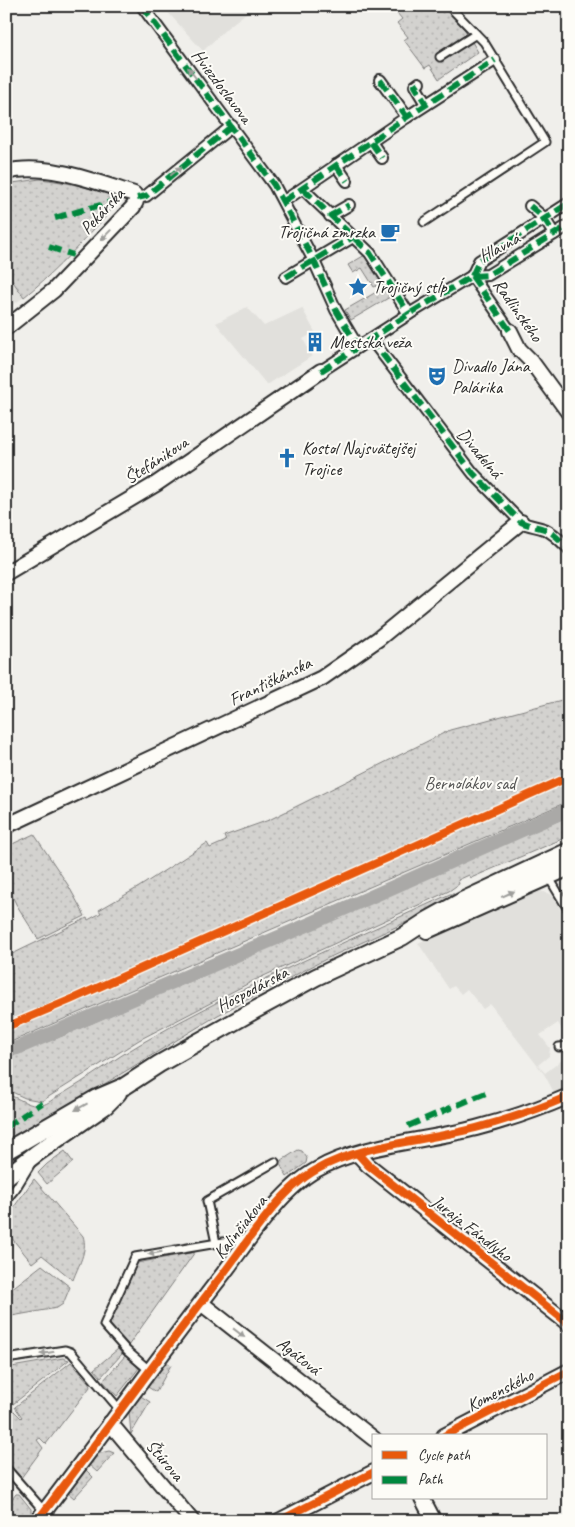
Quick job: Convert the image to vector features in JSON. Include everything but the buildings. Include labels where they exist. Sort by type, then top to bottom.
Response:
[{"type":"street","name":"Hviezdoslavova","points":[[142,6],[274,185],[314,261],[336,310],[358,347]]},
{"type":"street","points":[[284,201],[426,104],[495,60]]},
{"type":"street","points":[[380,80],[407,117]]},
{"type":"street","points":[[419,83],[415,86],[426,104]]},
{"type":"street","name":"Pekárska","points":[[6,328],[54,290],[133,207],[137,198],[146,196],[232,126]]},
{"type":"street","points":[[370,142],[382,158]]},
{"type":"street","points":[[338,164],[347,181]]},
{"type":"street","points":[[6,172],[37,170],[62,172],[134,194],[137,198]]},
{"type":"street","points":[[303,189],[370,253],[408,314]]},
{"type":"street","name":"Hlavná","points":[[569,203],[479,261],[472,276],[488,275],[569,225]]},
{"type":"street","points":[[330,216],[350,205]]},
{"type":"street","points":[[530,206],[544,218],[554,234]]},
{"type":"street","points":[[286,277],[353,237]]},
{"type":"street","points":[[321,371],[408,314],[472,276]]},
{"type":"street","name":"Radlinského","points":[[472,276],[510,331],[519,349],[531,360],[569,412]]},
{"type":"street","name":"Divadelná","points":[[371,339],[473,473],[521,522],[546,530],[569,549]]},
{"type":"street","name":"Štefánikova","points":[[6,573],[156,484],[321,371]]},
{"type":"street","name":"Františkánska","points":[[6,826],[322,678],[378,639],[521,522]]},
{"type":"street","name":"Hospodárska","points":[[6,1151],[89,1102],[125,1086],[159,1064],[316,977],[402,937],[464,900],[569,851]]},
{"type":"street","name":"Hospodárska","points":[[402,937],[432,929],[569,867]]},
{"type":"street","name":"Hospodárska","points":[[6,1177],[104,1106],[125,1086]]},
{"type":"street","name":"Kalinčiakova","points":[[40,1516],[250,1238],[283,1196],[300,1181],[316,1170],[358,1154],[476,1128],[569,1096]]},
{"type":"street","name":"Juraja Fándlyho","points":[[358,1154],[368,1165],[569,1324]]},
{"type":"street","name":"Agátová","points":[[201,1303],[372,1437]]},
{"type":"street","name":"Komenského","points":[[448,1434],[569,1371]]},
{"type":"street","name":"Štúrova","points":[[110,1423],[192,1521]]},
{"type":"street","points":[[279,1521],[372,1473]]},
{"type":"street","points":[[423,1500],[434,1521]]},
{"type":"lane","points":[[424,222],[545,142],[484,42],[450,6]]},
{"type":"lane","points":[[440,58],[476,34]]},
{"type":"lane","points":[[548,876],[569,911]]},
{"type":"lane","points":[[559,1047],[569,1046]]},
{"type":"lane","points":[[6,1200],[16,1188],[37,1153]]},
{"type":"lane","points":[[216,1243],[207,1201],[275,1162]]},
{"type":"lane","points":[[149,1370],[127,1351],[104,1325],[135,1256],[250,1238]]},
{"type":"lane","points":[[6,1359],[65,1350],[71,1352],[120,1410]]},
{"type":"lane","points":[[6,1468],[20,1484],[40,1516]]},
{"type":"shaded area","points":[[158,6],[255,6],[228,27],[203,51],[163,7],[159,8]]},
{"type":"shaded area","points":[[6,272],[24,297],[6,310]]},
{"type":"shaded area","points":[[247,307],[264,326],[302,308],[315,332],[303,339],[312,356],[267,385],[216,323]]},
{"type":"shaded area","points":[[540,891],[550,894],[554,898],[569,924],[569,1036],[566,1036],[558,1023],[540,1035],[550,1048],[549,1056],[538,1065],[545,1073],[569,1055],[569,1090],[556,1096],[544,1074],[490,1004],[483,1009],[467,989],[461,994],[454,986],[449,989],[418,943],[533,892]]},
{"type":"green space","points":[[391,6],[442,6],[465,30],[478,52],[439,79],[430,65],[425,68],[404,40],[408,37],[397,23],[402,19]]},
{"type":"green space","points":[[40,179],[68,183],[95,190],[113,196],[115,202],[106,216],[77,247],[24,297],[6,272],[6,184]]},
{"type":"green space","points":[[365,255],[382,283],[374,287],[362,268],[353,273],[348,265]]},
{"type":"green space","points":[[385,287],[390,297],[351,320],[345,310]]},
{"type":"green space","name":"Bernolákov sad","points":[[569,698],[569,801],[6,1044],[6,957],[101,913],[99,910],[139,887],[207,843],[210,848],[226,841],[224,836],[269,820],[450,730]]},
{"type":"green space","points":[[569,816],[569,836],[471,878],[469,875],[458,880],[459,884],[449,891],[255,980],[139,1040],[42,1101],[25,1098],[6,1091],[6,1058],[62,1036]]},
{"type":"green space","points":[[34,834],[68,885],[85,916],[38,939],[16,904],[6,883],[6,847]]},
{"type":"green space","points":[[450,894],[454,894],[424,914],[328,958],[218,1015],[6,1141],[6,1095],[33,1105],[42,1105],[80,1083],[131,1049],[217,1002]]},
{"type":"green space","points":[[298,1150],[302,1151],[307,1158],[306,1163],[287,1177],[279,1162]]},
{"type":"green space","points":[[65,1151],[73,1162],[47,1184],[38,1173]]},
{"type":"green space","points":[[34,1179],[83,1236],[83,1253],[73,1280],[42,1255],[32,1263],[6,1231],[6,1214],[14,1207]]},
{"type":"green space","points":[[195,1252],[128,1346],[111,1328],[110,1322],[137,1263]]},
{"type":"green space","points":[[42,1265],[70,1287],[63,1304],[57,1308],[6,1317],[6,1293]]},
{"type":"green space","points":[[118,1349],[122,1354],[101,1377],[94,1369]]},
{"type":"green space","points":[[125,1356],[139,1368],[117,1396],[103,1381]]},
{"type":"green space","points":[[63,1358],[69,1360],[13,1404],[6,1400],[6,1368]]},
{"type":"green space","points":[[165,1361],[171,1365],[156,1392],[146,1386]]},
{"type":"green space","points":[[71,1362],[89,1383],[90,1387],[46,1444],[40,1438],[37,1440],[43,1448],[21,1478],[19,1478],[6,1463],[6,1414],[12,1409],[21,1418],[15,1407]]},
{"type":"green space","points":[[139,1395],[150,1402],[131,1434],[129,1412]]},
{"type":"green space","points":[[109,1451],[114,1453],[97,1472],[88,1464],[96,1454]]},
{"type":"green space","points":[[85,1469],[93,1477],[74,1498],[67,1492]]},
{"type":"green space","points":[[16,1494],[19,1494],[31,1509],[31,1513],[25,1521],[6,1521],[6,1507]]},
{"type":"waterway","points":[[6,1050],[17,1048],[312,923],[569,809]]},
{"type":"marked path","points":[[142,6],[274,185],[314,261],[336,310],[358,347]]},
{"type":"marked path","points":[[284,201],[407,117],[495,60]]},
{"type":"marked path","points":[[380,80],[407,117]]},
{"type":"marked path","points":[[419,83],[415,86],[426,104]]},
{"type":"marked path","points":[[137,198],[146,196],[232,126]]},
{"type":"marked path","points":[[371,142],[382,158]]},
{"type":"marked path","points":[[336,165],[347,181]]},
{"type":"marked path","points":[[303,189],[370,253],[409,314]]},
{"type":"marked path","points":[[55,218],[118,200]]},
{"type":"marked path","points":[[472,276],[479,261],[569,203]]},
{"type":"marked path","points":[[330,216],[349,205]]},
{"type":"marked path","points":[[530,206],[544,218],[554,234]]},
{"type":"marked path","points":[[321,371],[472,276],[488,275],[569,225]]},
{"type":"marked path","points":[[286,277],[353,237]]},
{"type":"marked path","points":[[49,247],[73,255]]},
{"type":"marked path","points":[[472,276],[510,331]]},
{"type":"marked path","points":[[371,339],[473,473],[521,522],[547,530],[569,549]]},
{"type":"marked path","points":[[408,1126],[488,1092]]},
{"type":"marked path","points":[[6,1127],[42,1103]]},
{"type":"cycle path","points":[[6,1027],[569,777]]},
{"type":"cycle path","points":[[37,1521],[265,1217],[303,1179],[316,1170],[353,1154],[488,1125],[535,1110],[569,1096]]},
{"type":"cycle path","points":[[358,1154],[368,1165],[569,1324]]},
{"type":"cycle path","points":[[448,1434],[569,1371]]},
{"type":"cycle path","points":[[279,1521],[372,1473]]},
{"type":"place","name":"Trojičná zmrzka","points":[[390,232]]},
{"type":"place","name":"Trojičný stĺp","points":[[358,287]]},
{"type":"place","name":"Mestská veža","points":[[315,342]]},
{"type":"place","name":"Divadlo Jána Palárika","points":[[437,376]]},
{"type":"place","name":"Kostol Najsvätejšej Trojice","points":[[287,458]]}]
